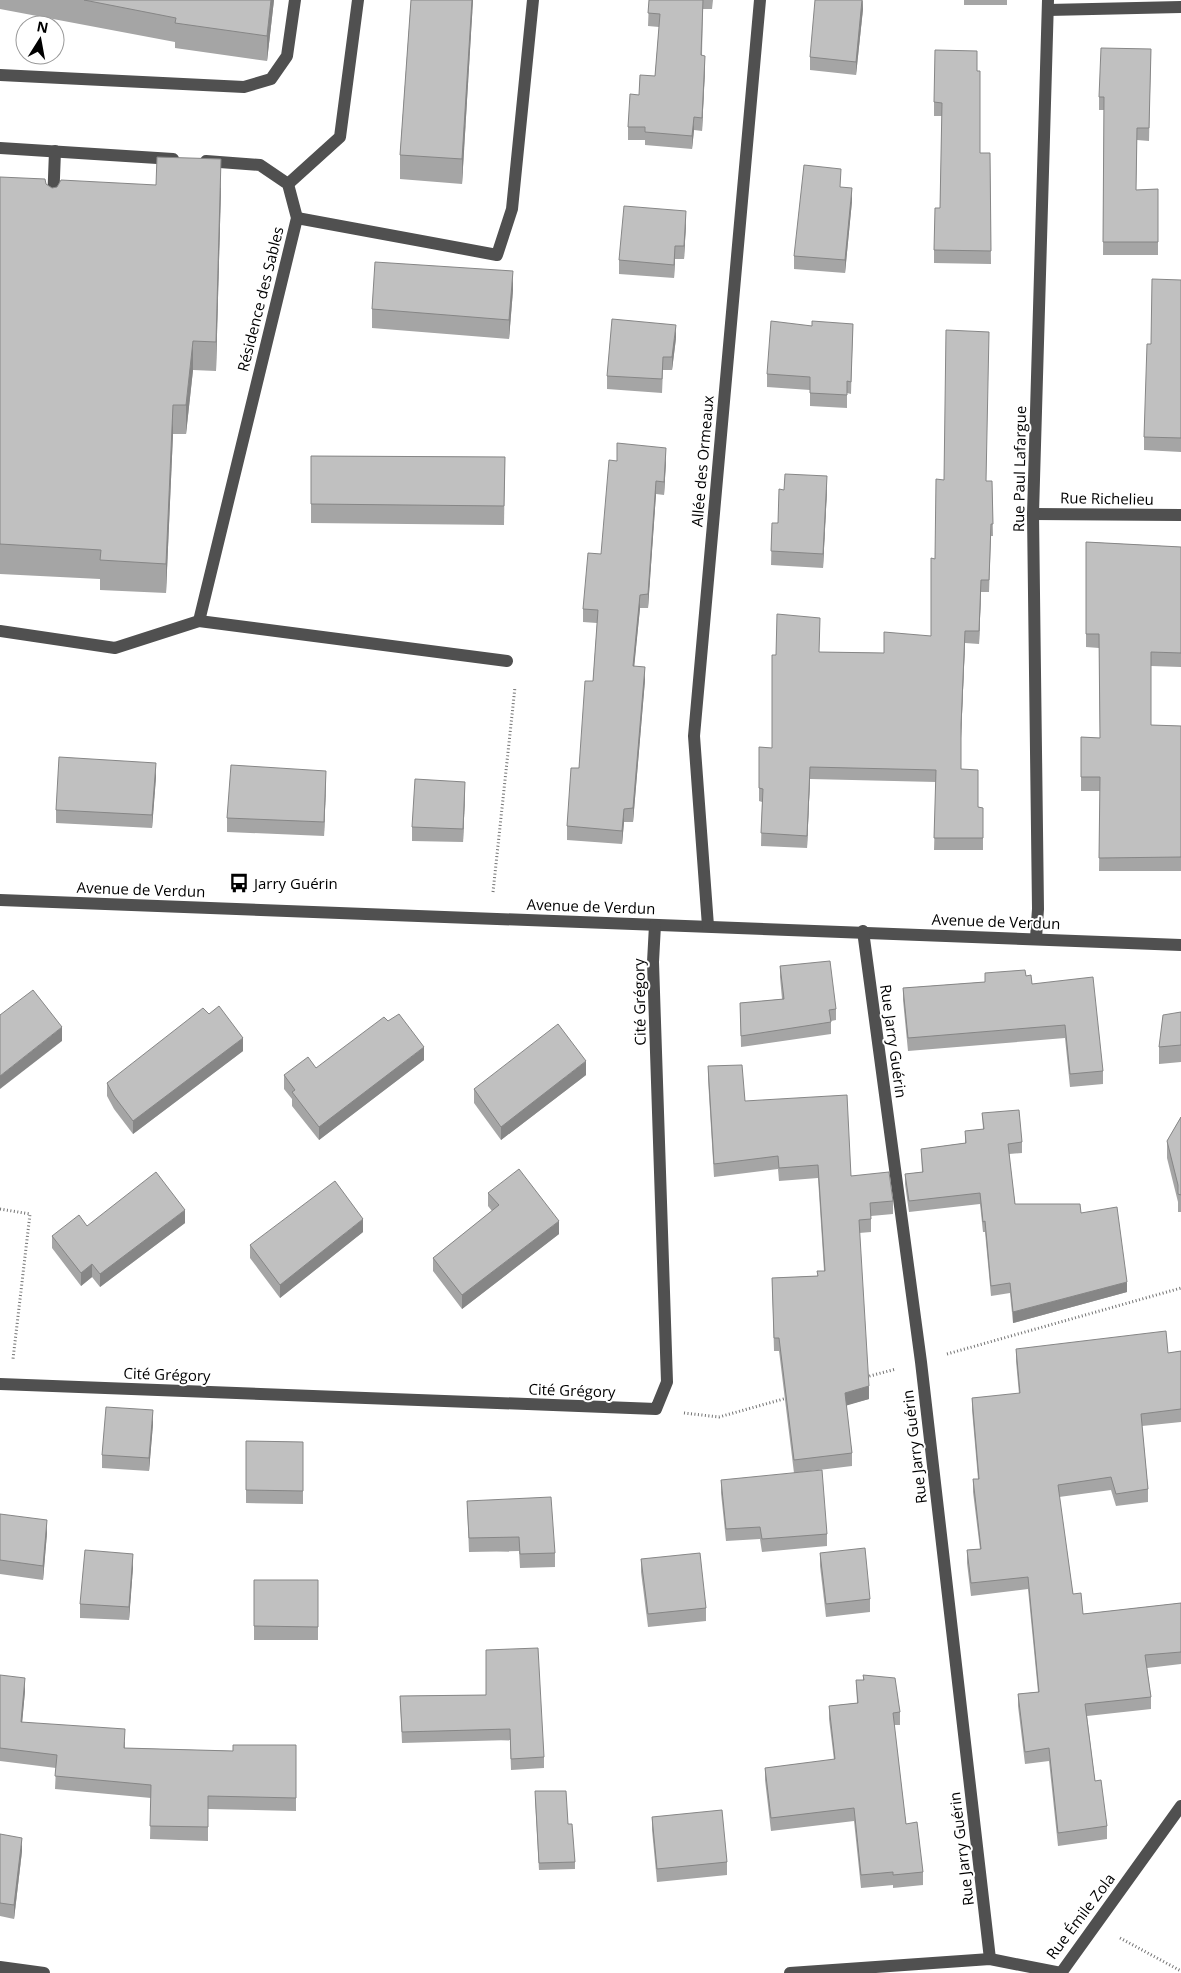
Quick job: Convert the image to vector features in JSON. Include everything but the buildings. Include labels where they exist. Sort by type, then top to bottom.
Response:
[{"type":"street","points":[[0,75],[244,87],[271,80],[286,56],[295,0]]},
{"type":"street","points":[[0,148],[260,165],[288,184],[340,137],[358,0]]},
{"type":"street","points":[[296,218],[496,255],[512,209],[533,0]]},
{"type":"street","name":"Allée des Ormeaux","points":[[708,926],[694,736],[760,0]]},
{"type":"street","points":[[1048,5],[1181,7]]},
{"type":"street","name":"Rue Paul Lafargue","points":[[1036,938],[1038,909],[1033,514],[1048,5]]},
{"type":"street","points":[[53,209],[55,152]]},
{"type":"street","name":"Résidence des Sables","points":[[199,620],[296,218],[288,184]]},
{"type":"street","name":"Rue Richelieu","points":[[1033,514],[1181,515]]},
{"type":"street","points":[[0,631],[115,648],[199,620],[506,661]]},
{"type":"street","name":"Avenue de Verdun","points":[[0,900],[654,925],[863,931],[1181,945]]},
{"type":"street","name":"Cité Grégory","points":[[5,1384],[656,1409],[668,1382],[653,962],[654,925]]},
{"type":"street","name":"Rue Jarry Guérin","points":[[863,931],[921,1362],[990,1959]]},
{"type":"street","name":"Rue Émile Zola","points":[[790,1973],[990,1959],[1060,1973],[1181,1806]]},
{"type":"street","points":[[0,1967],[44,1973]]},
{"type":"path","points":[[490,918],[516,676],[506,661]]},
{"type":"path","points":[[0,1209],[30,1214],[5,1384]]},
{"type":"path","points":[[1094,1926],[1133,1944],[1181,1971]]},
{"type":"place","name":"Jarry Guérin","points":[[239,883]]}]
